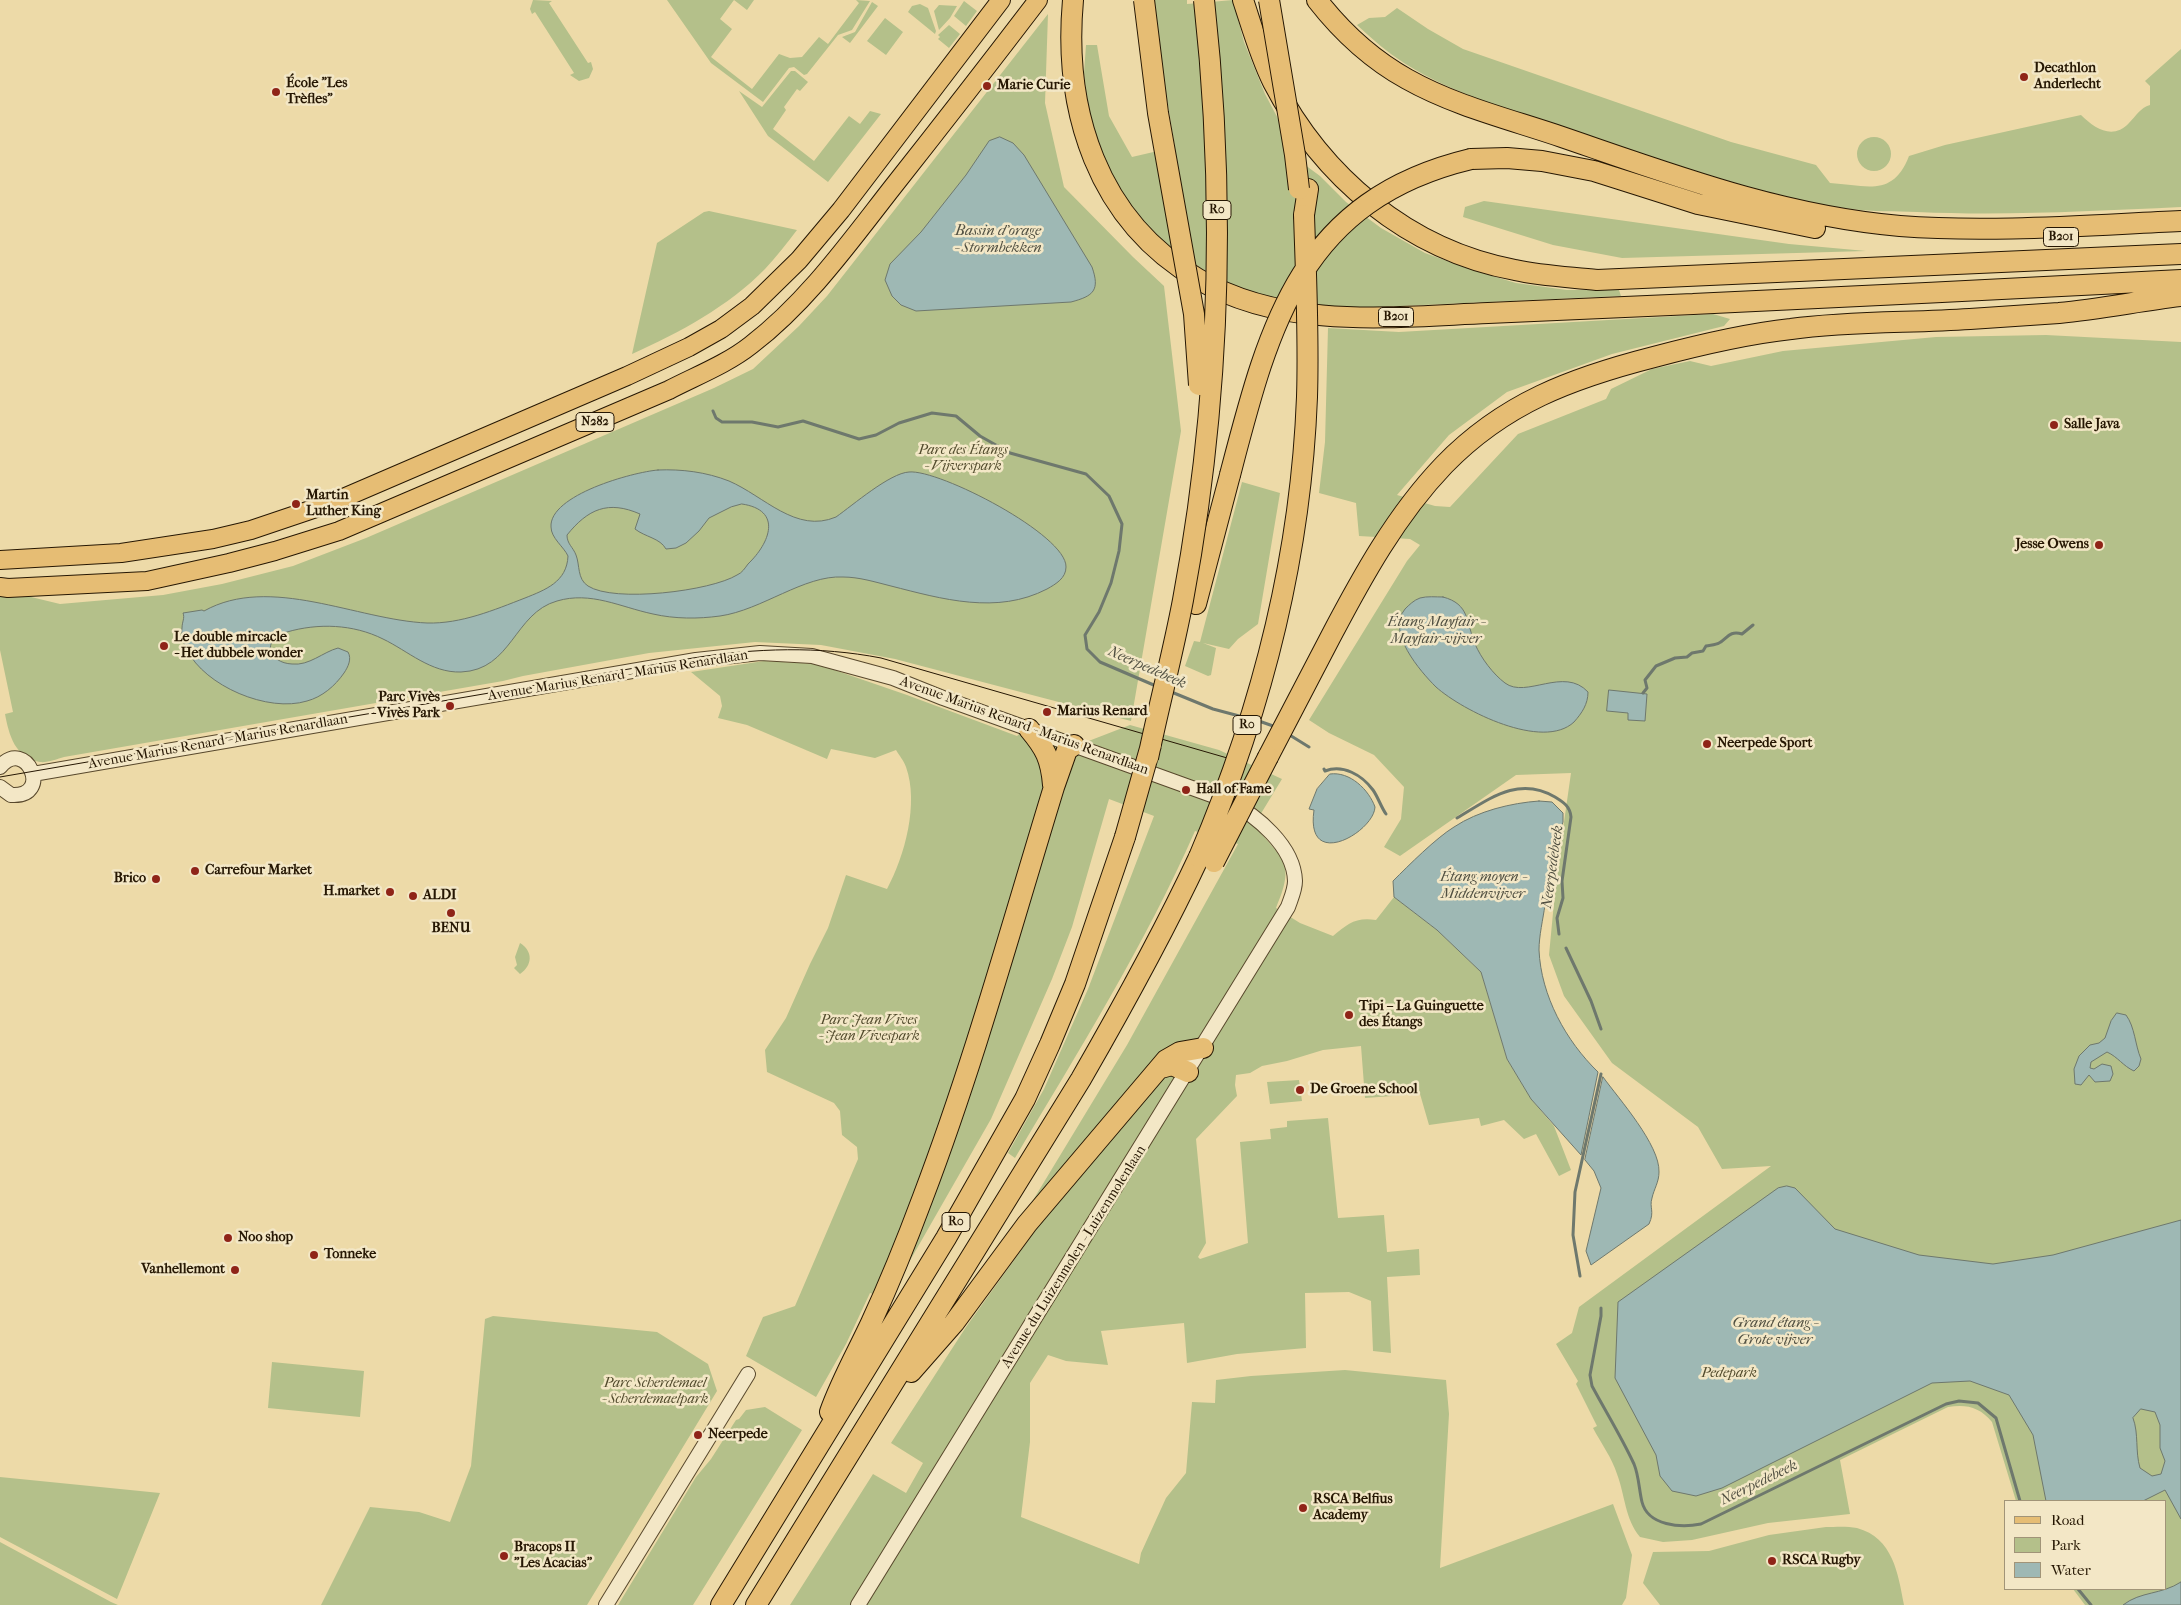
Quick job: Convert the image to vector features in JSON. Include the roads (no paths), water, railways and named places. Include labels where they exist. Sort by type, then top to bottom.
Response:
[{"type":"highway","name":"B201","points":[[1073,0],[1070,34],[1072,73],[1078,112],[1095,164],[1110,192],[1149,240],[1169,258],[1198,279],[1231,294],[1295,314],[1391,318],[1889,296],[2181,280]]},
{"type":"highway","points":[[1144,0],[1158,113],[1194,314],[1199,385],[1208,420]]},
{"type":"highway","name":"R0","points":[[721,1605],[946,1238],[1025,1099],[1075,984],[1126,837],[1148,758],[1183,601],[1194,533],[1208,420],[1215,314],[1217,237],[1216,148],[1204,0]]},
{"type":"highway","name":"B201","points":[[1244,0],[1272,81],[1315,149],[1356,192],[1380,212],[1408,230],[1442,248],[1475,260],[1514,270],[1598,280],[1881,269],[1949,264],[2181,254]]},
{"type":"highway","name":"R0","points":[[756,1605],[1081,1079],[1132,992],[1175,909],[1206,860],[1219,809],[1258,692],[1284,588],[1295,518],[1306,397],[1304,215],[1269,0]]},
{"type":"highway","points":[[1282,0],[1306,164],[1308,189],[1304,215]]},
{"type":"highway","name":"B201","points":[[1317,0],[1344,32],[1363,49],[1420,86],[1474,108],[1703,185],[1869,229]]},
{"type":"highway","name":"B201","points":[[1148,758],[1196,604],[1255,380],[1266,347],[1286,300],[1298,278],[1322,246],[1343,224],[1366,205],[1399,184],[1434,169],[1471,159],[1507,158],[1542,161],[1594,171],[1728,212],[1834,231],[1869,229],[2032,239],[2181,230]]},
{"type":"highway","name":"B201","points":[[1939,234],[2032,227],[2181,221]]},
{"type":"highway","points":[[1206,860],[1355,591],[1385,541],[1423,489],[1459,450],[1476,435],[1510,411],[1556,387],[1609,368],[1751,334],[1826,326],[2060,312],[2181,296]]},
{"type":"highway","points":[[1029,729],[1045,748],[1052,770],[1054,787]]},
{"type":"highway","points":[[817,1450],[840,1385],[871,1323],[904,1247],[943,1143],[1054,787],[1067,750],[1074,745]]},
{"type":"highway","points":[[871,1419],[954,1322],[1027,1224],[1172,1055],[1202,1048]]},
{"type":"highway","points":[[1161,1068],[1172,1065],[1188,1072]]},
{"type":"main road","name":"N282","points":[[0,560],[72,557],[147,550],[213,539],[251,530],[334,502],[669,357],[721,329],[752,306],[780,280],[827,228],[1001,0]]},
{"type":"main road","name":"N282","points":[[0,586],[8,588],[146,580],[229,563],[275,551],[339,531],[668,390],[716,367],[750,346],[778,323],[808,293],[918,156],[1038,0]]},
{"type":"main road","points":[[895,138],[918,156]]},
{"type":"main road","points":[[882,155],[905,172]]},
{"type":"street","name":"Avenue Marius Renard - Marius Renardlaan","points":[[33,774],[696,660],[760,653],[806,654],[892,678],[1228,801],[1248,813],[1268,830],[1284,850],[1292,866],[1295,883],[1288,907]]},
{"type":"street","points":[[0,767],[7,760],[19,759],[30,766],[33,774],[31,787],[22,794],[11,795],[0,787]]},
{"type":"street","name":"Avenue du Luizenmolen - Luizenmolenlaan","points":[[858,1605],[1288,907]]},
{"type":"street","points":[[606,1605],[748,1374]]},
{"type":"water","name":"Bassin d'orage - Stormbekken","points":[[1000,137],[1013,143],[1024,155],[1092,267],[1095,281],[1093,291],[1085,297],[1071,302],[916,311],[901,305],[892,296],[885,280],[890,264],[921,232],[966,175],[989,141]]},
{"type":"water","points":[[676,470],[712,475],[729,481],[781,511],[807,521],[821,521],[836,517],[872,490],[901,474],[909,472],[924,474],[972,492],[1025,522],[1046,538],[1061,554],[1066,571],[1054,585],[1028,597],[989,603],[950,600],[867,580],[843,577],[813,581],[736,613],[703,618],[661,616],[605,601],[570,598],[543,607],[531,617],[502,652],[491,662],[478,669],[461,672],[440,669],[430,665],[383,639],[360,630],[335,626],[299,629],[287,632],[273,640],[271,651],[273,656],[284,663],[298,664],[310,661],[338,648],[348,652],[350,660],[344,673],[328,690],[313,699],[291,704],[257,700],[239,694],[208,675],[196,663],[184,645],[182,633],[183,613],[204,611],[230,601],[257,597],[314,602],[372,615],[427,623],[465,619],[501,607],[547,588],[554,584],[564,572],[568,556],[555,539],[551,527],[554,515],[563,505],[577,495],[594,487],[630,475]],"holes":[[[742,504],[755,507],[768,520],[769,528],[767,537],[756,556],[737,575],[724,581],[685,590],[662,593],[619,594],[601,591],[588,586],[582,580],[576,555],[567,538],[567,535],[575,526],[591,513],[599,509],[618,508],[640,514],[635,529],[639,532],[660,542],[666,549],[676,548],[686,543],[709,518],[731,507]]]},
{"type":"water","name":"Étang Mayfair - Mayfair-vijver","points":[[1443,597],[1452,600],[1463,609],[1475,644],[1481,655],[1505,683],[1523,688],[1568,682],[1578,685],[1588,692],[1584,708],[1574,722],[1560,730],[1543,732],[1524,730],[1483,716],[1448,697],[1436,687],[1407,651],[1402,640],[1400,618],[1405,609],[1418,599]]},
{"type":"water","points":[[1609,690],[1647,694],[1645,721],[1628,720],[1628,713],[1607,711]]},
{"type":"water","points":[[1330,774],[1345,776],[1358,783],[1368,794],[1375,807],[1372,817],[1364,827],[1341,841],[1329,843],[1320,839],[1314,829],[1314,810],[1309,809],[1317,789]]},
{"type":"water","name":"Étang moyen - Middenvijver","points":[[1539,801],[1552,802],[1563,813],[1563,822],[1552,863],[1540,933],[1541,967],[1550,1001],[1557,1017],[1586,1060],[1598,1072],[1581,1155],[1531,1099],[1507,1059],[1481,972],[1437,930],[1394,897],[1393,881],[1431,845],[1463,821],[1495,809]]},
{"type":"water","points":[[2117,1013],[2126,1015],[2129,1020],[2141,1059],[2139,1066],[2134,1071],[2107,1052],[2091,1062],[2090,1068],[2094,1069],[2102,1064],[2111,1066],[2113,1074],[2110,1081],[2095,1082],[2089,1075],[2081,1085],[2075,1084],[2074,1069],[2079,1056],[2090,1045],[2099,1043],[2105,1038],[2111,1021]]},
{"type":"water","points":[[1603,1077],[1646,1136],[1658,1161],[1659,1176],[1651,1201],[1652,1216],[1649,1224],[1591,1265],[1586,1251],[1601,1188],[1594,1171],[1585,1160]]},
{"type":"water","name":"Grand étang - Grote vijver","points":[[1787,1186],[1795,1188],[1835,1229],[1919,1255],[1993,1264],[2053,1255],[2181,1220],[2181,1519],[2165,1490],[2145,1500],[2046,1500],[2033,1435],[2009,1395],[1970,1381],[1932,1383],[1722,1488],[1696,1496],[1672,1491],[1660,1476],[1656,1455],[1615,1378],[1618,1302],[1778,1188]],"holes":[[[2141,1409],[2155,1412],[2160,1425],[2160,1448],[2165,1461],[2161,1474],[2152,1476],[2140,1468],[2133,1418]]]},
{"type":"water","points":[[2181,1582],[2181,1605],[2123,1605],[2137,1597],[2166,1590]]},
{"type":"waterway","name":"Neerpedebeek","points":[[713,411],[716,418],[722,422],[752,422],[778,427],[803,421],[859,439],[876,435],[899,423],[932,413],[956,416],[980,436],[1010,453],[1086,474],[1109,496],[1122,524],[1119,551],[1111,583],[1099,612],[1085,635],[1087,649],[1100,662],[1156,686]]},
{"type":"waterway","points":[[1643,693],[1647,688],[1645,680],[1656,666],[1675,658],[1687,657],[1692,653],[1703,651],[1706,646],[1718,644],[1731,634],[1742,634],[1753,625]]},
{"type":"waterway","name":"Neerpedebeek","points":[[1169,691],[1213,709],[1243,717]]},
{"type":"waterway","name":"Neerpedebeek","points":[[1256,720],[1276,727]]},
{"type":"waterway","name":"Neerpedebeek","points":[[1288,734],[1309,747]]},
{"type":"waterway","name":"Neerpedebeek","points":[[1324,769],[1325,771],[1332,769],[1345,770],[1358,776],[1373,790],[1386,814]]},
{"type":"waterway","name":"Neerpedebeek","points":[[1457,818],[1504,792],[1516,789],[1528,788],[1541,791],[1555,797],[1566,805],[1571,817],[1562,881],[1563,898],[1557,918],[1559,934]]},
{"type":"waterway","name":"Neerpedebeek","points":[[1566,948],[1591,1001],[1601,1029]]},
{"type":"waterway","name":"Neerpedebeek","points":[[1580,1276],[1573,1235],[1575,1192],[1601,1074]]},
{"type":"waterway","name":"Neerpedebeek","points":[[1601,1308],[1590,1375],[1592,1386],[1634,1464],[1645,1510],[1658,1521],[1684,1526],[1701,1524],[1946,1404],[1959,1401],[1978,1403],[1996,1418],[2020,1500]]},
{"type":"waterway","name":"Neerpedebeek","points":[[2079,1590],[2091,1605]]},
{"type":"tram line","points":[[0,777],[693,658],[764,650],[811,650],[881,658],[1241,762]]},
{"type":"place","name":"Decathlon Anderlecht","points":[[2024,77]]},
{"type":"place","name":"Marie Curie","points":[[987,86]]},
{"type":"place","name":"École \"Les Trèfles\"","points":[[276,92]]},
{"type":"place","name":"Salle Java","points":[[2054,425]]},
{"type":"place","name":"Martin Luther King","points":[[296,504]]},
{"type":"place","name":"Jesse Owens","points":[[2099,545]]},
{"type":"place","name":"Le double mircacle - Het dubbele wonder","points":[[164,646]]},
{"type":"place","name":"Parc Vivès - Vivès Park","points":[[450,706]]},
{"type":"place","name":"Marius Renard","points":[[1047,712]]},
{"type":"place","name":"Neerpede Sport","points":[[1707,744]]},
{"type":"place","name":"Hall of Fame","points":[[1186,790]]},
{"type":"place","name":"Carrefour Market","points":[[195,871]]},
{"type":"place","name":"Brico","points":[[156,879]]},
{"type":"place","name":"H.market","points":[[390,892]]},
{"type":"place","name":"ALDI","points":[[413,896]]},
{"type":"place","name":"BENU","points":[[451,913]]},
{"type":"place","name":"Tipi – La Guinguette des Étangs","points":[[1349,1015]]},
{"type":"place","name":"De Groene School","points":[[1300,1090]]},
{"type":"place","name":"Noo shop","points":[[228,1238]]},
{"type":"place","name":"Tonneke","points":[[314,1255]]},
{"type":"place","name":"Vanhellemont","points":[[235,1270]]},
{"type":"place","name":"Neerpede","points":[[698,1435]]},
{"type":"place","name":"RSCA Belfius Academy","points":[[1303,1508]]},
{"type":"place","name":"Bracops II \"Les Acacias\"","points":[[504,1556]]},
{"type":"place","name":"RSCA Rugby","points":[[1772,1561]]},
{"type":"park label","name":"Parc des Étangs - Vijverspark","points":[[963,460]]},
{"type":"park label","name":"Parc Jean Vives - Jean Vivespark","points":[[869,1030]]},
{"type":"park label","name":"Pedepark","points":[[1729,1374]]},
{"type":"park label","name":"Parc Scherdemael - Scherdemaelpark","points":[[655,1392]]}]
